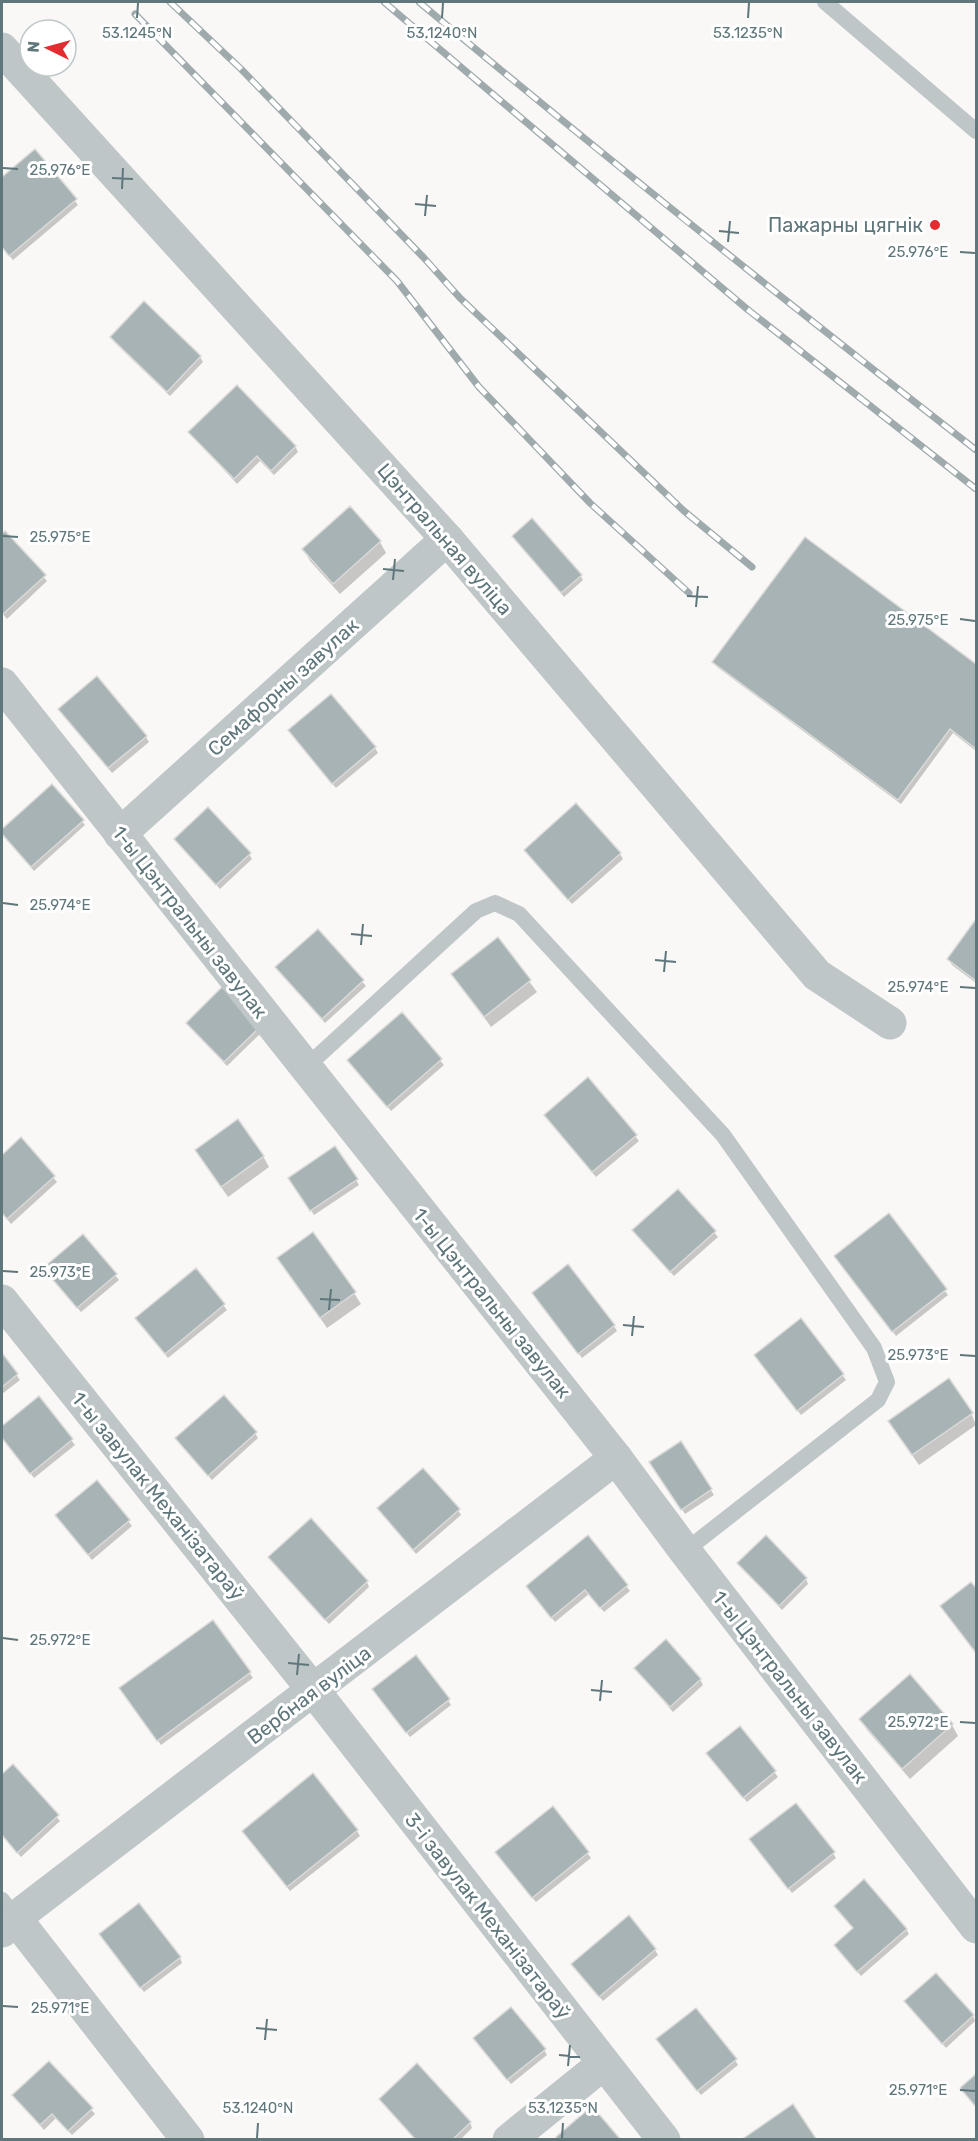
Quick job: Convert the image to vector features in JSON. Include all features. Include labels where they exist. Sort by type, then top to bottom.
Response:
[{"type":"street","name":"Цэнтральная вуліца","points":[[2,49],[447,539],[817,975],[890,1023]]},
{"type":"street","name":"Семафорны завулак","points":[[120,834],[447,539]]},
{"type":"street","name":"1-ы Цэнтральны завулак","points":[[2,684],[616,1458],[685,1551],[976,1927]]},
{"type":"street","name":"1-ы завулак Механізатараў","points":[[2,1301],[314,1691]]},
{"type":"street","name":"Вербная вуліца","points":[[6,1916],[314,1691],[616,1458]]},
{"type":"street","name":"3-і завулак Механізатараў","points":[[314,1691],[603,2064],[664,2139]]},
{"type":"street","points":[[6,1916],[188,2139]]},
{"type":"street","points":[[509,2139],[603,2064]]},
{"type":"lane","points":[[825,2],[976,132]]},
{"type":"lane","points":[[305,1068],[476,911],[495,903],[519,914],[723,1135],[874,1348],[887,1382],[878,1400],[685,1551]]},
{"type":"building","points":[[35,149],[77,199],[9,256],[2,247],[2,177]]},
{"type":"building","points":[[144,301],[201,356],[167,392],[110,337]]},
{"type":"building","points":[[237,385],[296,446],[271,471],[257,456],[234,479],[188,432]]},
{"type":"building","points":[[350,506],[381,541],[333,584],[302,549]]},
{"type":"building","points":[[532,518],[582,575],[561,593],[512,536]]},
{"type":"building","points":[[5,531],[46,575],[3,614],[2,534]]},
{"type":"building","points":[[805,537],[976,664],[976,749],[950,729],[898,800],[712,662]]},
{"type":"building","points":[[97,676],[147,736],[108,768],[58,709]]},
{"type":"building","points":[[331,694],[376,747],[332,784],[288,730]]},
{"type":"building","points":[[52,784],[84,820],[31,867],[2,834],[2,829]]},
{"type":"building","points":[[576,803],[621,853],[568,900],[524,850]]},
{"type":"building","points":[[208,807],[251,853],[216,885],[174,839]]},
{"type":"building","points":[[976,919],[976,981],[947,959]]},
{"type":"building","points":[[318,929],[364,980],[322,1019],[275,967]]},
{"type":"building","points":[[498,937],[531,980],[484,1017],[451,974]]},
{"type":"building","points":[[222,987],[260,1027],[224,1062],[186,1023]]},
{"type":"building","points":[[402,1012],[442,1059],[387,1107],[347,1060]]},
{"type":"building","points":[[588,1077],[637,1135],[592,1172],[544,1115]]},
{"type":"building","points":[[238,1119],[264,1156],[221,1187],[195,1150]]},
{"type":"building","points":[[21,1137],[55,1176],[7,1219],[2,1213],[2,1155]]},
{"type":"building","points":[[335,1146],[358,1179],[310,1211],[288,1178]]},
{"type":"building","points":[[678,1189],[716,1231],[670,1272],[632,1230]]},
{"type":"building","points":[[889,1213],[947,1289],[892,1332],[834,1256]]},
{"type":"building","points":[[313,1232],[356,1292],[320,1318],[277,1258]]},
{"type":"building","points":[[83,1234],[117,1274],[77,1308],[43,1268]]},
{"type":"building","points":[[568,1264],[615,1325],[578,1354],[532,1293]]},
{"type":"building","points":[[196,1268],[225,1304],[165,1354],[135,1318]]},
{"type":"building","points":[[801,1318],[844,1374],[797,1411],[754,1355]]},
{"type":"building","points":[[2,1353],[18,1374],[2,1387]]},
{"type":"building","points":[[949,1378],[973,1413],[912,1455],[888,1421]]},
{"type":"building","points":[[224,1395],[257,1432],[208,1476],[175,1438]]},
{"type":"building","points":[[39,1396],[73,1439],[30,1474],[2,1438],[2,1426]]},
{"type":"building","points":[[681,1441],[712,1489],[681,1510],[649,1462]]},
{"type":"building","points":[[423,1468],[460,1509],[413,1550],[377,1508]]},
{"type":"building","points":[[97,1480],[130,1520],[88,1555],[55,1515]]},
{"type":"building","points":[[311,1518],[368,1581],[325,1620],[268,1557]]},
{"type":"building","points":[[588,1535],[628,1585],[600,1608],[585,1590],[551,1618],[526,1586]]},
{"type":"building","points":[[766,1535],[807,1578],[779,1606],[737,1563]]},
{"type":"building","points":[[971,1582],[976,1588],[976,1653],[940,1606]]},
{"type":"building","points":[[213,1620],[251,1672],[157,1741],[119,1688]]},
{"type":"building","points":[[666,1639],[701,1679],[670,1707],[634,1668]]},
{"type":"building","points":[[416,1655],[450,1699],[406,1733],[372,1689]]},
{"type":"building","points":[[910,1674],[953,1724],[902,1769],[859,1719]]},
{"type":"building","points":[[740,1726],[776,1771],[743,1798],[706,1753]]},
{"type":"building","points":[[13,1764],[59,1815],[17,1853],[2,1835],[2,1774]]},
{"type":"building","points":[[313,1773],[358,1830],[287,1887],[242,1831]]},
{"type":"building","points":[[796,1803],[835,1852],[788,1889],[749,1839]]},
{"type":"building","points":[[553,1806],[589,1852],[532,1898],[495,1852]]},
{"type":"building","points":[[864,1879],[907,1929],[857,1972],[834,1945],[853,1928],[834,1906]]},
{"type":"building","points":[[139,1903],[181,1957],[140,1988],[99,1934]]},
{"type":"building","points":[[629,1915],[656,1949],[599,1997],[571,1964]]},
{"type":"building","points":[[936,1973],[974,2015],[942,2044],[904,2001]]},
{"type":"building","points":[[511,2007],[546,2049],[507,2080],[473,2038]]},
{"type":"building","points":[[696,2008],[737,2059],[697,2091],[656,2039]]},
{"type":"building","points":[[49,2061],[93,2108],[68,2131],[52,2114],[40,2125],[12,2095]]},
{"type":"building","points":[[417,2063],[471,2122],[452,2140],[416,2140],[379,2099]]},
{"type":"building","points":[[976,2074],[976,2107],[960,2088]]},
{"type":"building","points":[[793,2104],[817,2140],[741,2140]]},
{"type":"building","points":[[592,2106],[621,2140],[557,2140],[556,2137]]},
{"type":"railway","points":[[170,2],[241,69],[460,298],[684,511],[752,567]]},
{"type":"railway","points":[[384,2],[747,309],[976,489]]},
{"type":"railway","points":[[419,2],[835,340],[976,450]]},
{"type":"railway","points":[[135,14],[397,281],[479,387],[590,503],[689,593]]},
{"type":"place","name":"Пажарны цягнік","points":[[935,225]]}]
